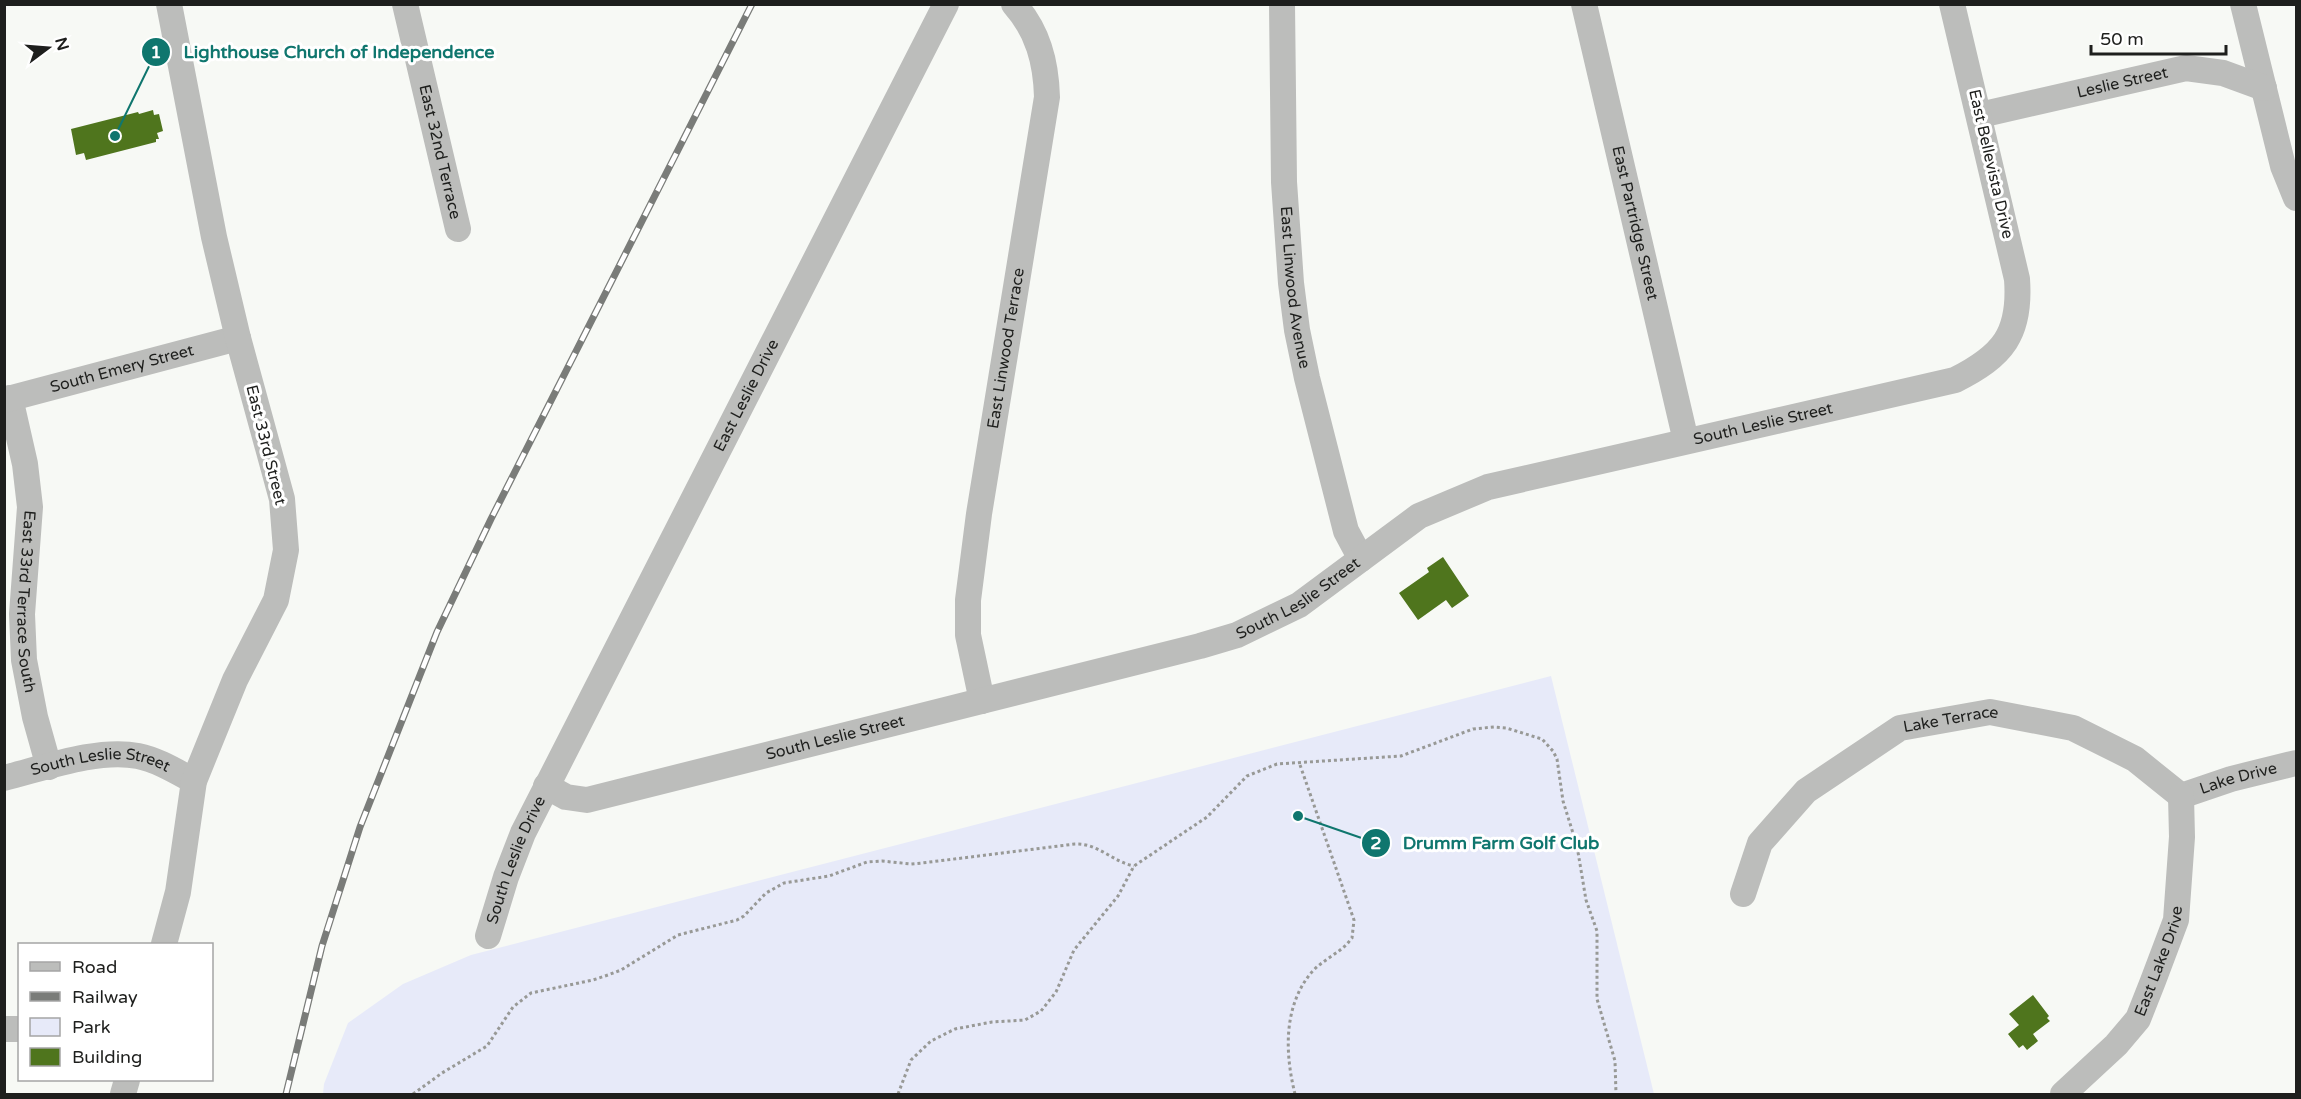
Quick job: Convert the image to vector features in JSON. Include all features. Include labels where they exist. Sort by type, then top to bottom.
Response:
[{"type":"street","name":"East 33rd Street","points":[[165,943],[178,892],[194,781],[235,680],[276,600],[286,550],[282,499],[238,338],[214,237],[169,4]]},
{"type":"street","name":"East 32nd Terrace","points":[[405,4],[458,229]]},
{"type":"street","name":"East Leslie Drive","points":[[546,786],[946,4]]},
{"type":"street","name":"East Linwood Terrace","points":[[982,701],[968,635],[968,600],[979,514],[1047,98],[1047,77],[1038,41],[1030,25],[1014,4]]},
{"type":"street","name":"East Linwood Avenue","points":[[1282,4],[1284,182],[1296,321],[1307,378],[1346,531],[1361,559]]},
{"type":"street","name":"East Partridge Street","points":[[1584,4],[1686,441]]},
{"type":"street","name":"East Bellevista Drive","points":[[1952,4],[2017,279],[2018,301],[2014,325]]},
{"type":"street","points":[[2243,4],[2283,166],[2296,198]]},
{"type":"street","name":"Leslie Street","points":[[1980,115],[2186,68],[2223,73],[2264,88]]},
{"type":"street","name":"South Leslie Street","points":[[546,786],[566,797],[587,800],[1237,635],[1299,605],[1419,516],[1488,488],[1955,380],[1981,367],[1998,352],[2014,325]]},
{"type":"street","name":"South Emery Street","points":[[7,399],[238,338]]},
{"type":"street","name":"East 33rd Terrace South","points":[[7,399],[25,464],[30,507],[22,614],[24,660],[35,717],[49,767]]},
{"type":"street","name":"Lake Terrace","points":[[1743,894],[1760,843],[1806,791],[1899,728],[1989,712],[2073,728],[2135,759],[2181,796]]},
{"type":"street","name":"South Leslie Street","points":[[4,778],[89,757],[120,754],[139,756],[160,763],[194,781]]},
{"type":"street","name":"Lake Drive","points":[[2181,796],[2231,779],[2296,764]]},
{"type":"street","name":"South Leslie Drive","points":[[488,936],[522,833],[546,786]]},
{"type":"street","name":"East Lake Drive","points":[[2063,1095],[2116,1045],[2138,1019],[2142,1009],[2176,920],[2182,837],[2181,796]]},
{"type":"path","points":[[898,1095],[911,1060],[931,1041],[955,1029],[992,1022],[1025,1020],[1041,1011],[1056,992],[1074,950],[1118,896],[1134,866],[1207,817],[1247,776],[1277,764],[1401,756],[1482,727],[1506,728],[1529,734],[1547,744],[1557,759],[1562,794],[1577,846],[1586,900],[1597,931],[1597,999],[1615,1061],[1616,1095]]},
{"type":"path","points":[[1295,1095],[1288,1039],[1291,1016],[1297,998],[1311,974],[1352,938],[1354,920],[1299,762]]},
{"type":"path","points":[[413,1095],[442,1073],[487,1046],[513,1007],[531,993],[608,975],[621,970],[678,935],[737,920],[744,916],[766,893],[784,883],[828,876],[873,861],[922,863],[1075,844],[1095,848],[1134,866]]},
{"type":"green space","points":[[1551,676],[1654,1094],[323,1094],[324,1084],[348,1023],[403,984],[471,955]]},
{"type":"building","points":[[153,110],[154,115],[159,114],[163,131],[157,133],[159,139],[156,139],[156,142],[86,160],[84,153],[76,155],[71,129]]},
{"type":"building","points":[[1443,557],[1469,596],[1452,608],[1446,600],[1418,620],[1399,593],[1429,572],[1427,568]]},
{"type":"building","points":[[2033,995],[2049,1016],[2047,1018],[2050,1021],[2033,1034],[2038,1041],[2027,1050],[2023,1045],[2019,1048],[2008,1034],[2019,1025],[2009,1014]]},
{"type":"railway","points":[[286,1094],[322,946],[360,827],[437,632],[491,519],[752,4]]},
{"type":"place","name":"Lighthouse Church of Independence","points":[[115,136]]},
{"type":"place","name":"Drumm Farm Golf Club","points":[[1298,816]]}]
